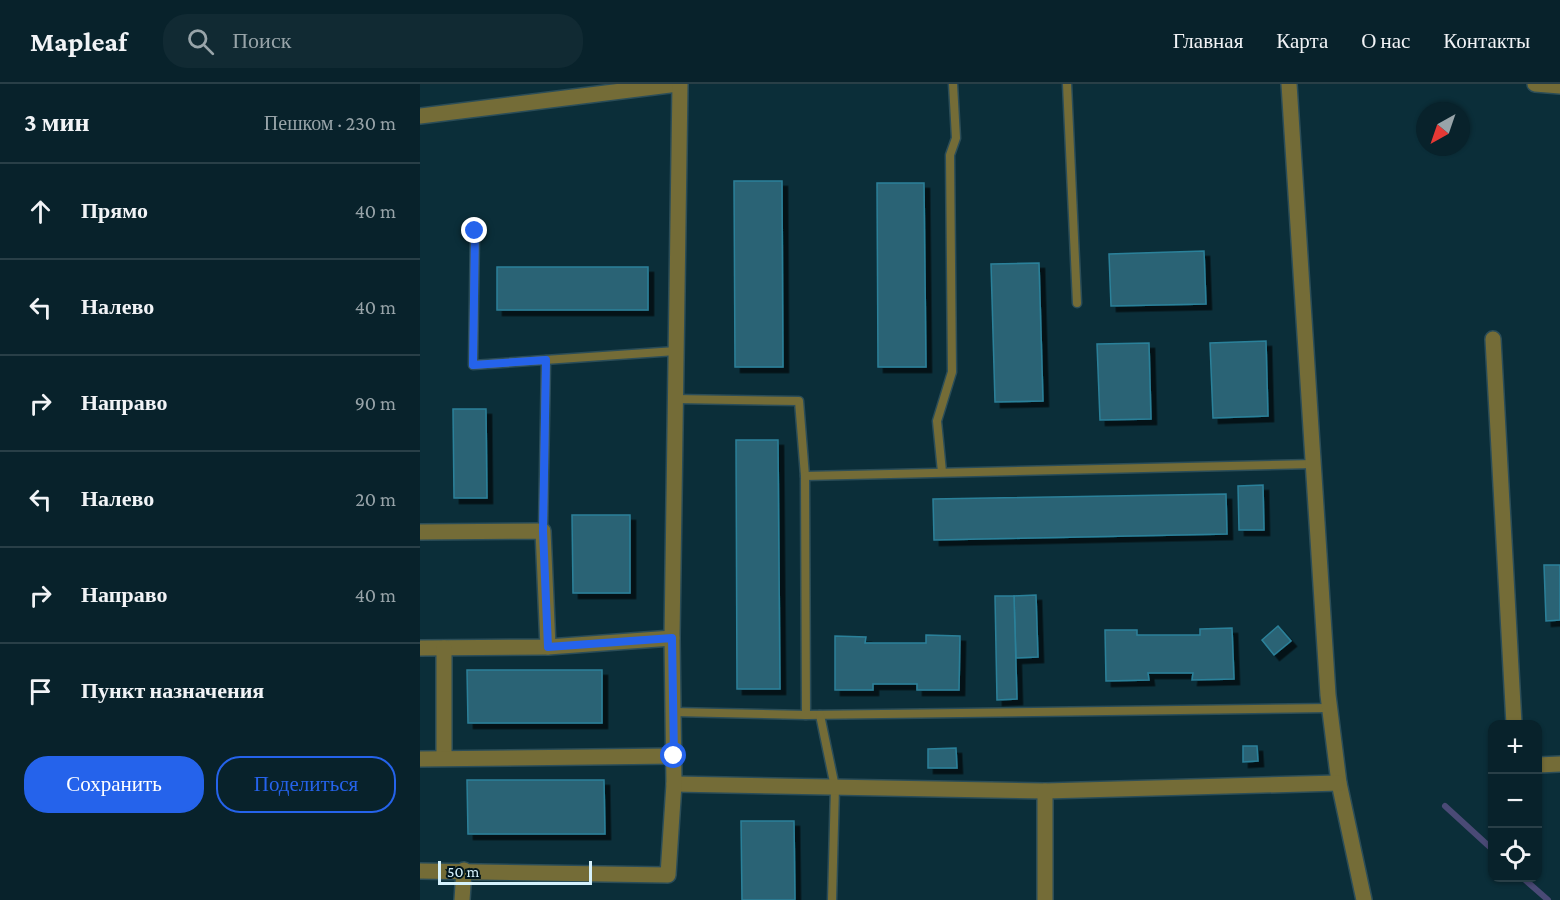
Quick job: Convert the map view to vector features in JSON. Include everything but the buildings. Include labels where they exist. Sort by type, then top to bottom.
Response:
[{"type":"street","points":[[420,116],[679,84],[672,638],[674,784],[668,875],[420,871]]},
{"type":"street","points":[[1290,84],[1329,708],[1339,783],[1364,900]]},
{"type":"street","points":[[1535,84],[1560,86]]},
{"type":"street","points":[[1493,339],[1514,720]]},
{"type":"street","points":[[420,532],[543,531],[548,647]]},
{"type":"street","points":[[420,648],[548,647],[672,638]]},
{"type":"street","points":[[444,648],[444,758]]},
{"type":"street","points":[[420,759],[674,756]]},
{"type":"street","points":[[1542,765],[1560,764]]},
{"type":"street","points":[[674,784],[1045,791],[1339,783]]},
{"type":"street","points":[[1045,791],[1045,900]]},
{"type":"street","points":[[462,900],[464,870]]},
{"type":"lane","points":[[942,472],[937,421],[952,372],[950,154],[956,138],[953,84]]},
{"type":"lane","points":[[1067,84],[1077,303]]},
{"type":"lane","points":[[475,231],[473,365],[676,351]]},
{"type":"lane","points":[[543,531],[546,360]]},
{"type":"lane","points":[[676,399],[799,401],[805,476],[806,715]]},
{"type":"lane","points":[[805,476],[1313,464]]},
{"type":"lane","points":[[674,712],[820,715],[1329,708]]},
{"type":"lane","points":[[820,715],[835,787],[832,900]]},
{"type":"waterway","points":[[1445,806],[1488,845]]},
{"type":"waterway","points":[[1528,882],[1548,900]]},
{"type":"route","points":[[475,231],[473,365],[546,360],[543,531],[548,647],[672,638],[674,756]]}]
